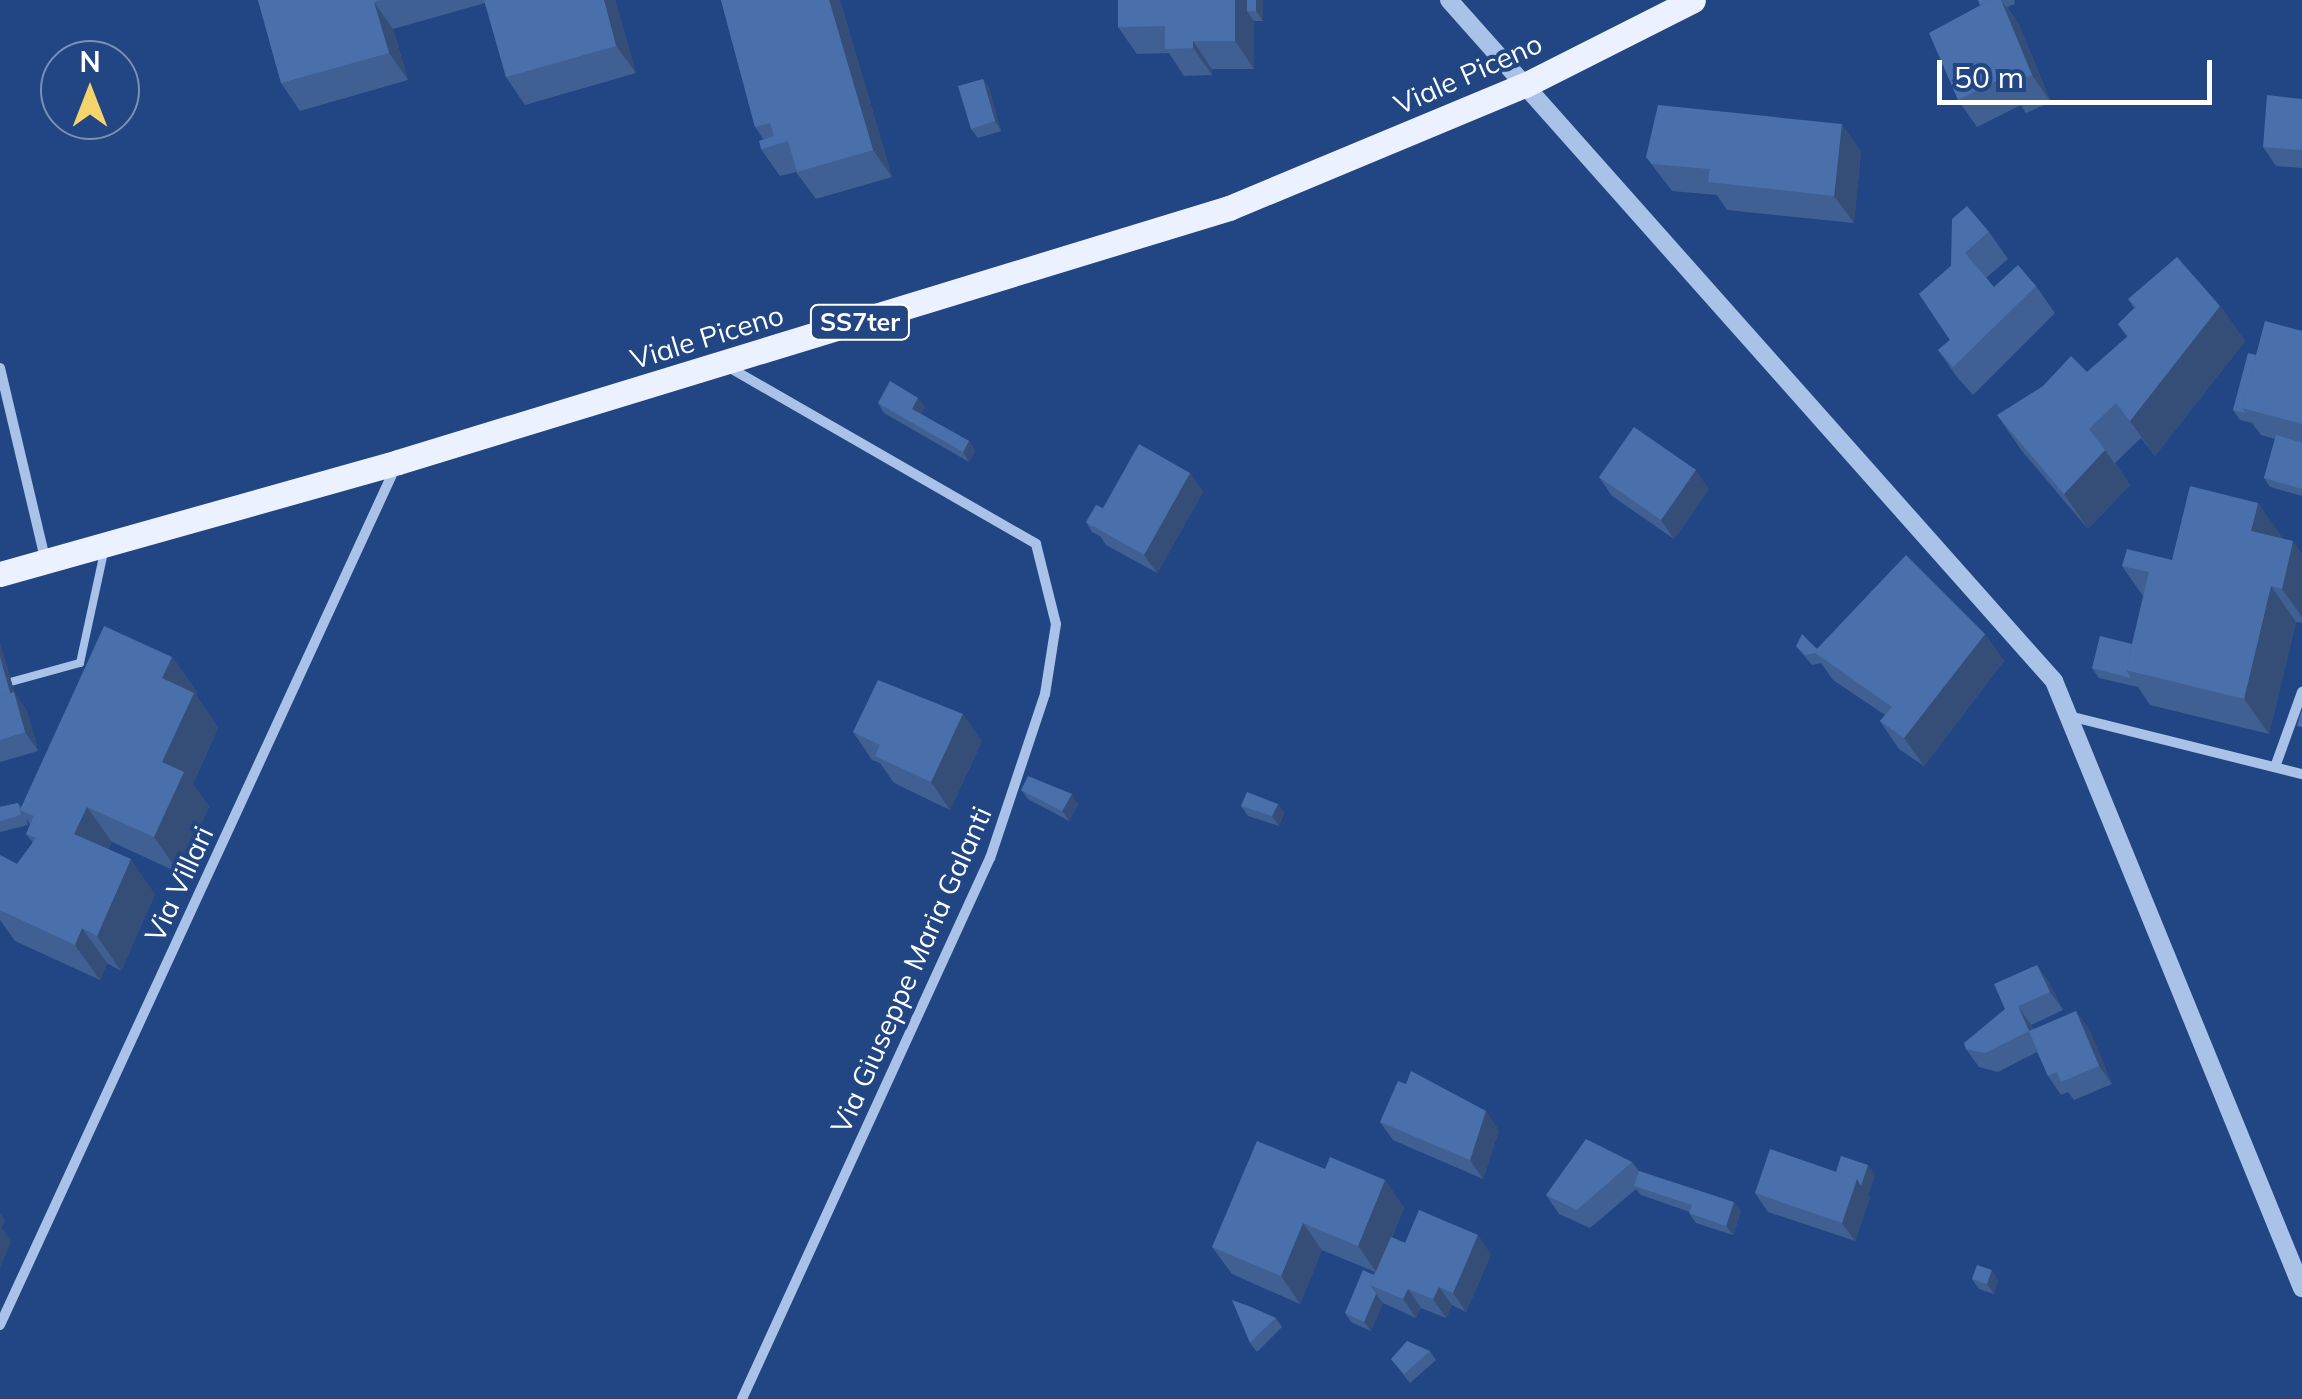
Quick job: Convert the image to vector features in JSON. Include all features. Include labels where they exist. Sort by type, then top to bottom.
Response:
[{"type":"main road","name":"Viale Piceno","points":[[0,574],[398,462],[1229,208],[1525,85],[1693,0]]},
{"type":"street","points":[[1449,0],[2054,682],[2302,1288]]},
{"type":"street","name":"Via Giuseppe Maria Galanti","points":[[724,364],[1036,544],[1056,624],[1045,694],[990,858],[742,1399]]},
{"type":"street","points":[[0,368],[45,559]]},
{"type":"street","name":"Via Villari","points":[[0,1325],[398,462]]},
{"type":"street","points":[[2275,767],[2302,692]]},
{"type":"street","points":[[2068,716],[2302,774]]},
{"type":"lane","points":[[0,685],[80,662],[106,542]]},
{"type":"building","points":[[258,0],[380,0],[374,2],[389,53],[281,83]]},
{"type":"building","points":[[484,0],[604,0],[616,46],[506,77]]},
{"type":"building","points":[[721,0],[829,0],[873,150],[797,172],[788,141],[761,149],[759,141],[774,136],[770,123],[755,127]]},
{"type":"building","points":[[1118,0],[1235,0],[1235,41],[1193,41],[1193,48],[1165,49],[1165,26],[1118,27]]},
{"type":"building","points":[[1247,0],[1256,0],[1256,11],[1247,11]]},
{"type":"building","points":[[1990,0],[2001,0],[2032,75],[2007,86],[2004,77],[1958,100],[1929,33]]},
{"type":"building","points":[[983,79],[995,121],[971,129],[958,86]]},
{"type":"building","points":[[2267,95],[2302,99],[2302,150],[2263,147]]},
{"type":"building","points":[[1658,105],[1842,124],[1834,196],[1708,182],[1710,169],[1652,164],[1646,157]]},
{"type":"building","points":[[1967,206],[1989,232],[1965,253],[1994,287],[2018,265],[2036,286],[1953,367],[1938,350],[1950,340],[1919,294],[1951,266],[1952,219]]},
{"type":"building","points":[[2177,257],[2220,306],[2130,421],[2116,403],[2089,429],[2105,450],[2064,494],[1997,415],[2043,386],[2071,356],[2087,372],[2128,336],[2118,324],[2136,307],[2128,299]]},
{"type":"building","points":[[2265,321],[2302,331],[2302,424],[2242,408]]},
{"type":"building","points":[[2248,353],[2256,355],[2242,408],[2246,413],[2233,410]]},
{"type":"building","points":[[890,381],[918,398],[912,409],[969,441],[963,452],[878,403]]},
{"type":"building","points":[[1634,427],[1696,470],[1661,520],[1599,477]]},
{"type":"building","points":[[2276,435],[2302,443],[2302,489],[2264,478]]},
{"type":"building","points":[[1139,444],[1190,473],[1144,555],[1093,526]]},
{"type":"building","points":[[2190,486],[2258,503],[2251,531],[2293,541],[2282,589],[2271,586],[2244,699],[2126,670],[2149,572],[2122,566],[2127,549],[2172,560]]},
{"type":"building","points":[[1096,505],[1103,508],[1093,527],[1086,522]]},
{"type":"building","points":[[1906,555],[1985,634],[1904,738],[1880,721],[1892,707],[1814,652]]},
{"type":"building","points":[[104,626],[172,657],[162,678],[194,693],[162,762],[184,772],[154,837],[87,807],[74,834],[131,859],[97,936],[82,928],[75,945],[0,910],[0,855],[17,864],[36,838],[26,834],[34,816],[20,810]]},
{"type":"building","points":[[1802,634],[1817,649],[1815,653],[1805,655],[1796,646]]},
{"type":"building","points":[[2100,636],[2132,644],[2126,670],[2131,678],[2092,668]]},
{"type":"building","points":[[0,657],[10,693],[0,696]]},
{"type":"building","points":[[878,680],[963,714],[931,782],[875,756],[880,745],[853,732]]},
{"type":"building","points":[[14,692],[25,732],[0,740],[0,696]]},
{"type":"building","points":[[1028,776],[1072,794],[1062,811],[1021,790]]},
{"type":"building","points":[[1247,792],[1278,804],[1272,816],[1241,806]]},
{"type":"building","points":[[18,803],[21,815],[0,821],[0,807]]},
{"type":"building","points":[[2037,965],[2050,992],[2018,1006],[2029,1031],[1985,1053],[1966,1049],[1964,1043],[2005,1009],[1994,984]]},
{"type":"building","points":[[2076,1011],[2099,1066],[2061,1082],[2057,1072],[2048,1076],[2029,1031]]},
{"type":"building","points":[[1411,1071],[1486,1111],[1470,1160],[1380,1122],[1398,1081],[1406,1084]]},
{"type":"building","points":[[1586,1139],[1632,1162],[1577,1210],[1546,1195]]},
{"type":"building","points":[[1257,1141],[1325,1169],[1330,1157],[1385,1180],[1358,1246],[1303,1223],[1281,1276],[1212,1247]]},
{"type":"building","points":[[1770,1149],[1857,1179],[1842,1223],[1755,1193]]},
{"type":"building","points":[[1841,1156],[1868,1165],[1861,1186],[1857,1179],[1836,1172]]},
{"type":"building","points":[[1639,1171],[1734,1202],[1726,1226],[1689,1213],[1692,1205],[1634,1186]]},
{"type":"building","points":[[1419,1210],[1478,1235],[1453,1293],[1439,1287],[1433,1299],[1408,1289],[1403,1299],[1370,1285],[1391,1237],[1405,1243]]},
{"type":"building","points":[[1977,1265],[1992,1270],[1987,1284],[1972,1279]]},
{"type":"building","points":[[1363,1270],[1374,1275],[1370,1285],[1376,1294],[1364,1322],[1345,1313]]},
{"type":"building","points":[[1232,1300],[1251,1307],[1276,1318],[1250,1343]]},
{"type":"building","points":[[1407,1341],[1430,1351],[1404,1374],[1391,1359]]}]
